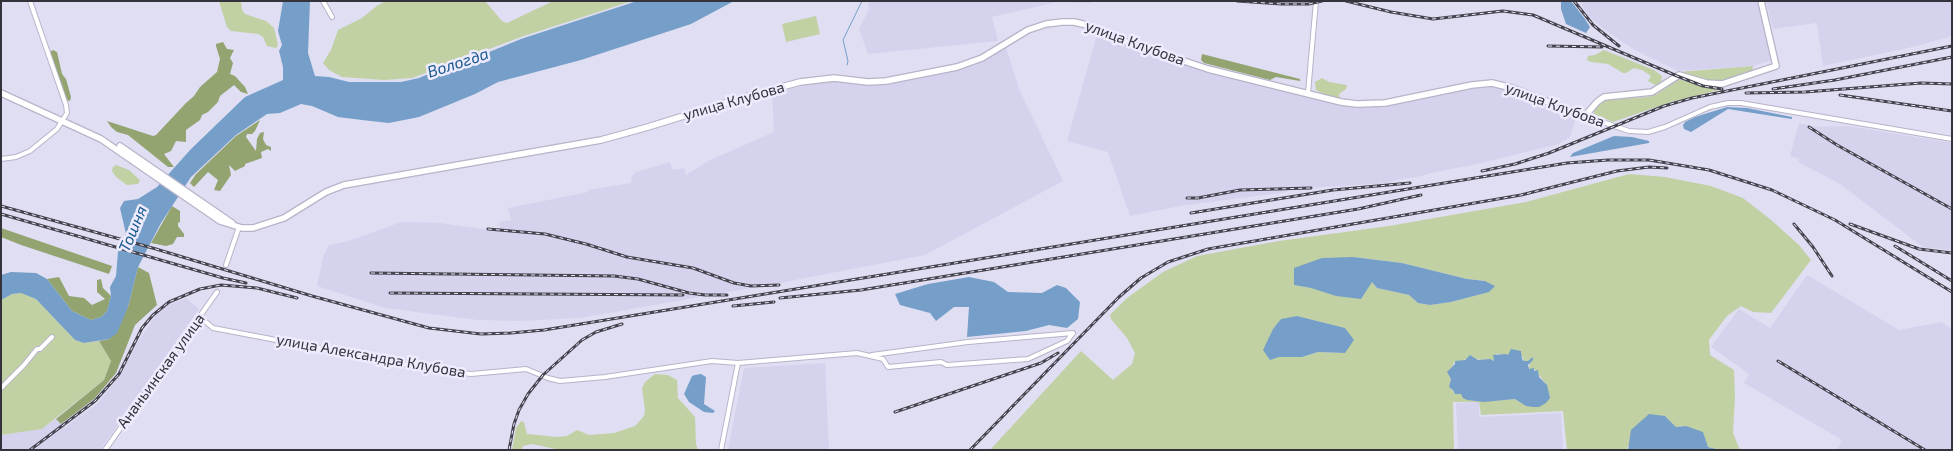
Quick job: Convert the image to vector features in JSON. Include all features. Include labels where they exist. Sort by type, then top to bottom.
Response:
[{"type":"main road","points":[[1585,116],[1604,97],[1650,93],[1679,75],[1709,83],[1722,84],[1776,66],[1761,1]]},
{"type":"main road","name":"улица Клубова","points":[[239,227],[256,228],[272,223],[291,214],[326,192],[344,185],[601,140],[648,128],[738,99],[800,82],[831,78],[879,82],[957,67],[978,60],[1028,30],[1056,22],[1080,23],[1121,40],[1196,65],[1341,102],[1370,104],[1395,101],[1472,85],[1492,83],[1512,88],[1585,116]]},
{"type":"main road","points":[[1,93],[105,137],[187,196],[239,227]]},
{"type":"street","points":[[1,159],[16,157],[30,151],[57,129],[64,121],[67,113],[66,105],[30,1]]},
{"type":"street","points":[[323,1],[332,17]]},
{"type":"street","points":[[1308,93],[1316,1]]},
{"type":"street","name":"улица Клубова","points":[[1585,116],[1629,131],[1648,132],[1665,127],[1710,107],[1728,103],[1741,103],[1952,139]]},
{"type":"street","points":[[226,265],[239,227]]},
{"type":"street","name":"Ананьинская улица","points":[[105,450],[217,292]]},
{"type":"street","name":"улица Александра Клубова","points":[[200,317],[213,328],[408,365],[470,374],[526,369],[560,381],[605,377],[712,361],[738,364],[856,353],[883,358],[888,367],[941,362],[947,366],[1028,359],[1067,341],[1072,333],[968,342],[872,355]]},
{"type":"street","points":[[1,388],[24,365],[37,348],[40,349],[52,336]]},
{"type":"street","points":[[721,450],[738,364]]},
{"type":"shaded area","points":[[868,1],[1091,1],[1091,3],[1057,2],[992,17],[998,41],[868,54],[859,29],[869,9]]},
{"type":"shaded area","points":[[1579,1],[1757,1],[1773,60],[1753,66],[1678,71],[1635,50],[1605,30],[1589,17]]},
{"type":"shaded area","points":[[1766,1],[1952,1],[1952,36],[1917,46],[1823,66],[1817,23],[1773,29]]},
{"type":"shaded area","points":[[1098,31],[1197,67],[1353,106],[1372,107],[1492,85],[1504,87],[1577,115],[1570,137],[1559,144],[1477,164],[1388,183],[1287,189],[1287,192],[1180,206],[1130,216],[1108,152],[1067,141]]},
{"type":"shaded area","points":[[1006,47],[1019,89],[1063,181],[925,255],[580,318],[520,321],[478,320],[385,308],[317,286],[323,257],[329,245],[349,241],[401,222],[440,223],[482,229],[500,228],[499,222],[511,220],[508,208],[588,192],[588,190],[631,183],[632,176],[636,172],[670,162],[673,170],[684,168],[686,175],[710,160],[774,132],[772,93],[821,82],[878,85],[894,83],[974,65]]},
{"type":"shaded area","points":[[1799,123],[1816,127],[1848,126],[1952,143],[1952,250],[1923,247],[1840,184],[1798,162],[1799,159],[1790,156]]},
{"type":"shaded area","points":[[1807,275],[1899,330],[1941,322],[1952,329],[1952,450],[1837,450],[1842,440],[1744,383],[1749,374],[1711,347],[1739,309],[1770,328]]},
{"type":"shaded area","points":[[186,298],[199,309],[100,450],[1,450],[1,435],[42,429],[56,419],[65,427],[97,404],[120,376],[137,343],[156,315],[169,305]]},
{"type":"shaded area","points":[[825,363],[829,450],[728,450],[744,368]]},
{"type":"shaded area","points":[[1479,402],[1479,417],[1561,413],[1563,450],[1458,450],[1456,403]]},
{"type":"green space","points":[[219,1],[241,1],[242,10],[245,14],[266,21],[274,28],[278,45],[276,48],[267,46],[263,37],[258,34],[231,31],[227,27]]},
{"type":"green space","points":[[386,1],[485,1],[502,21],[507,23],[553,1],[632,1],[521,37],[412,78],[384,80],[342,77],[329,70],[323,63],[331,50],[338,30],[362,18]]},
{"type":"green space","points":[[816,16],[820,34],[786,42],[782,24]]},
{"type":"green space","points":[[223,42],[227,49],[234,50],[230,58],[233,63],[230,74],[235,76],[245,87],[248,94],[241,92],[234,85],[220,96],[218,102],[202,115],[200,120],[186,130],[186,142],[176,141],[171,151],[164,154],[174,167],[168,167],[128,135],[117,132],[111,127],[107,121],[153,136],[156,135],[194,96],[200,87],[217,72],[220,59],[216,44]]},
{"type":"green space","points":[[53,50],[57,52],[62,74],[66,79],[71,97],[70,101],[67,100],[50,52]]},
{"type":"green space","points":[[1604,50],[1654,70],[1662,76],[1661,83],[1655,85],[1648,81],[1651,76],[1642,70],[1634,68],[1623,73],[1608,64],[1587,60],[1588,56],[1595,55]]},
{"type":"green space","points":[[1202,54],[1300,79],[1300,81],[1276,77],[1270,80],[1204,63],[1201,60]]},
{"type":"green space","points":[[1753,66],[1752,72],[1720,82],[1707,81],[1678,72]]},
{"type":"green space","points":[[1322,78],[1329,82],[1347,85],[1346,89],[1339,94],[1340,98],[1326,95],[1316,90],[1315,82]]},
{"type":"green space","points":[[1678,79],[1719,90],[1671,102],[1613,122],[1594,114],[1594,110],[1604,100],[1647,97],[1657,94]]},
{"type":"green space","points":[[260,120],[255,131],[252,134],[247,134],[246,137],[256,151],[257,139],[260,133],[264,132],[263,139],[266,145],[271,147],[271,151],[268,149],[261,152],[262,158],[245,164],[245,166],[235,171],[229,165],[231,175],[220,191],[214,190],[218,180],[208,172],[194,187],[190,183],[196,174],[236,136]]},
{"type":"green space","points":[[116,165],[129,170],[140,180],[138,184],[127,185],[116,177],[112,171]]},
{"type":"green space","points":[[1629,174],[1665,177],[1711,186],[1743,198],[1799,245],[1811,260],[1771,313],[1753,312],[1741,306],[1727,316],[1709,340],[1710,355],[1734,370],[1733,433],[1740,450],[1720,450],[1708,447],[1686,426],[1676,427],[1665,416],[1627,447],[1628,450],[1567,450],[1563,411],[1481,415],[1479,402],[1453,402],[1454,450],[990,450],[1081,351],[1113,380],[1132,364],[1135,353],[1127,338],[1111,319],[1110,315],[1127,298],[1163,272],[1197,256],[1279,241],[1389,226],[1526,202]],"holes":[[[1353,257],[1402,263],[1467,279],[1485,281],[1488,292],[1451,302],[1430,305],[1418,303],[1409,295],[1377,288],[1372,282],[1311,288],[1294,285]],[[1297,316],[1344,328],[1345,353],[1318,352],[1302,357],[1279,357]],[[1510,353],[1522,356],[1524,361],[1530,362],[1529,369],[1534,369],[1547,385],[1520,402],[1515,399],[1493,401],[1467,400],[1461,393],[1454,393],[1450,384],[1449,373],[1455,361],[1468,358],[1495,361],[1496,354],[1508,355]]]},
{"type":"green space","points":[[172,206],[180,211],[178,226],[184,237],[177,237],[173,244],[166,246],[151,243]]},
{"type":"green space","points":[[1,228],[112,266],[109,274],[1,237]]},
{"type":"green space","points":[[138,267],[149,273],[157,305],[135,325],[116,373],[94,399],[61,424],[56,419],[104,380],[111,361],[99,341],[109,339],[128,307]]},
{"type":"green space","points":[[59,277],[69,296],[84,298],[92,305],[105,299],[97,292],[97,280],[101,279],[103,288],[111,296],[107,311],[101,317],[91,320],[72,311],[47,279]]},
{"type":"green space","points":[[21,293],[36,299],[75,340],[84,343],[99,341],[111,361],[104,380],[42,429],[1,435],[1,300],[12,294]]},
{"type":"green space","points":[[655,374],[668,375],[677,380],[678,398],[695,417],[698,450],[560,450],[532,444],[523,446],[521,450],[512,450],[516,428],[521,421],[524,422],[527,434],[557,437],[567,436],[577,430],[589,435],[614,433],[635,426],[644,416],[642,388],[645,382]]},
{"type":"water","name":"Тошня","points":[[283,1],[310,1],[308,53],[315,76],[349,82],[401,82],[419,78],[450,65],[460,64],[521,39],[637,1],[734,1],[691,24],[581,60],[498,82],[475,94],[419,117],[389,123],[338,117],[312,106],[301,104],[280,113],[267,114],[236,135],[191,177],[161,223],[138,267],[128,307],[117,333],[109,339],[84,343],[75,340],[36,299],[21,293],[12,294],[1,300],[1,275],[11,272],[36,273],[47,279],[72,311],[91,320],[101,317],[107,311],[111,296],[110,287],[116,276],[118,252],[126,234],[120,208],[124,201],[138,199],[157,187],[191,149],[245,97],[283,80],[283,67],[279,51],[282,45],[278,31]]},
{"type":"water","points":[[1562,1],[1571,1],[1585,19],[1590,27],[1586,33],[1566,24],[1561,9]]},
{"type":"water","points":[[1727,107],[1747,108],[1792,117],[1792,119],[1728,109],[1691,132],[1684,129],[1683,125],[1685,122]]},
{"type":"water","points":[[1614,136],[1632,137],[1649,141],[1649,143],[1570,157],[1573,153]]},
{"type":"water","points":[[1353,257],[1402,263],[1467,279],[1485,281],[1495,286],[1489,292],[1451,302],[1430,305],[1418,303],[1409,295],[1377,288],[1372,282],[1361,299],[1336,296],[1294,285],[1294,268],[1322,258]]},
{"type":"water","points":[[969,277],[994,282],[1008,292],[1042,293],[1057,285],[1066,288],[1080,302],[1078,319],[1067,328],[1049,325],[1026,331],[967,337],[969,307],[954,307],[936,321],[930,313],[900,305],[895,294],[928,284]]},
{"type":"water","points":[[1297,316],[1345,328],[1354,340],[1345,353],[1318,352],[1302,357],[1279,357],[1270,360],[1263,350],[1273,329],[1281,319]]},
{"type":"water","points":[[1511,349],[1521,351],[1524,361],[1528,361],[1533,357],[1533,360],[1528,365],[1529,369],[1534,368],[1534,371],[1538,370],[1539,377],[1547,385],[1550,398],[1546,403],[1539,407],[1533,407],[1526,406],[1515,399],[1484,402],[1467,400],[1461,394],[1455,394],[1449,387],[1451,379],[1447,372],[1455,364],[1455,361],[1465,360],[1470,355],[1478,360],[1490,359],[1494,361],[1493,355],[1508,355]]},
{"type":"water","points":[[701,374],[706,377],[704,404],[715,411],[713,413],[704,412],[689,402],[684,394],[692,376]]},
{"type":"water","points":[[1649,414],[1665,416],[1676,427],[1686,426],[1703,432],[1708,447],[1720,450],[1628,450],[1631,430]]},
{"type":"waterway","points":[[847,65],[848,61],[843,40],[862,1]]},
{"type":"railway","points":[[1237,1],[1282,4],[1309,4],[1322,1]]},
{"type":"railway","points":[[1346,1],[1391,12],[1433,19],[1503,11],[1533,15],[1677,76],[1703,86],[1722,89]]},
{"type":"railway","points":[[1574,1],[1593,25],[1619,46]]},
{"type":"railway","points":[[1548,46],[1602,47]]},
{"type":"railway","points":[[1482,171],[1515,164],[1549,153],[1664,106],[1692,98],[1952,46]]},
{"type":"railway","points":[[1773,89],[1835,80],[1952,57]]},
{"type":"railway","points":[[1746,93],[1805,92],[1921,83],[1952,84]]},
{"type":"railway","points":[[1840,95],[1952,111]]},
{"type":"railway","points":[[1809,127],[1837,145],[1952,209]]},
{"type":"railway","points":[[1,206],[429,328],[481,334],[544,330],[1567,163],[1649,160],[1709,170],[1772,190],[1835,220],[1952,292]]},
{"type":"railway","points":[[970,450],[1119,297],[1141,278],[1168,262],[1208,249],[1521,195],[1617,171],[1649,167],[1667,168]]},
{"type":"railway","points":[[1191,213],[1333,190],[1410,183]]},
{"type":"railway","points":[[1187,198],[1198,198],[1240,190],[1311,188]]},
{"type":"railway","points":[[780,298],[861,290],[1358,209],[1421,195]]},
{"type":"railway","points":[[1,214],[246,283]]},
{"type":"railway","points":[[1794,224],[1813,247],[1832,276]]},
{"type":"railway","points":[[1850,224],[1919,249],[1952,253]]},
{"type":"railway","points":[[488,229],[545,234],[627,257],[693,268],[734,283],[751,286],[779,285]]},
{"type":"railway","points":[[1895,246],[1952,281]]},
{"type":"railway","points":[[371,273],[614,276],[638,279],[689,293],[727,295]]},
{"type":"railway","points":[[30,450],[95,401],[119,374],[142,328],[153,315],[169,302],[200,289],[221,285],[257,288],[297,298]]},
{"type":"railway","points":[[390,293],[683,295]]},
{"type":"railway","points":[[733,306],[774,302]]},
{"type":"railway","points":[[509,450],[519,410],[528,394],[543,375],[582,340],[596,332],[622,324]]},
{"type":"railway","points":[[895,412],[1041,363],[1058,353]]},
{"type":"railway","points":[[1778,361],[1925,450]]},
{"type":"water label","name":"Вологда","points":[[458,63]]}]
